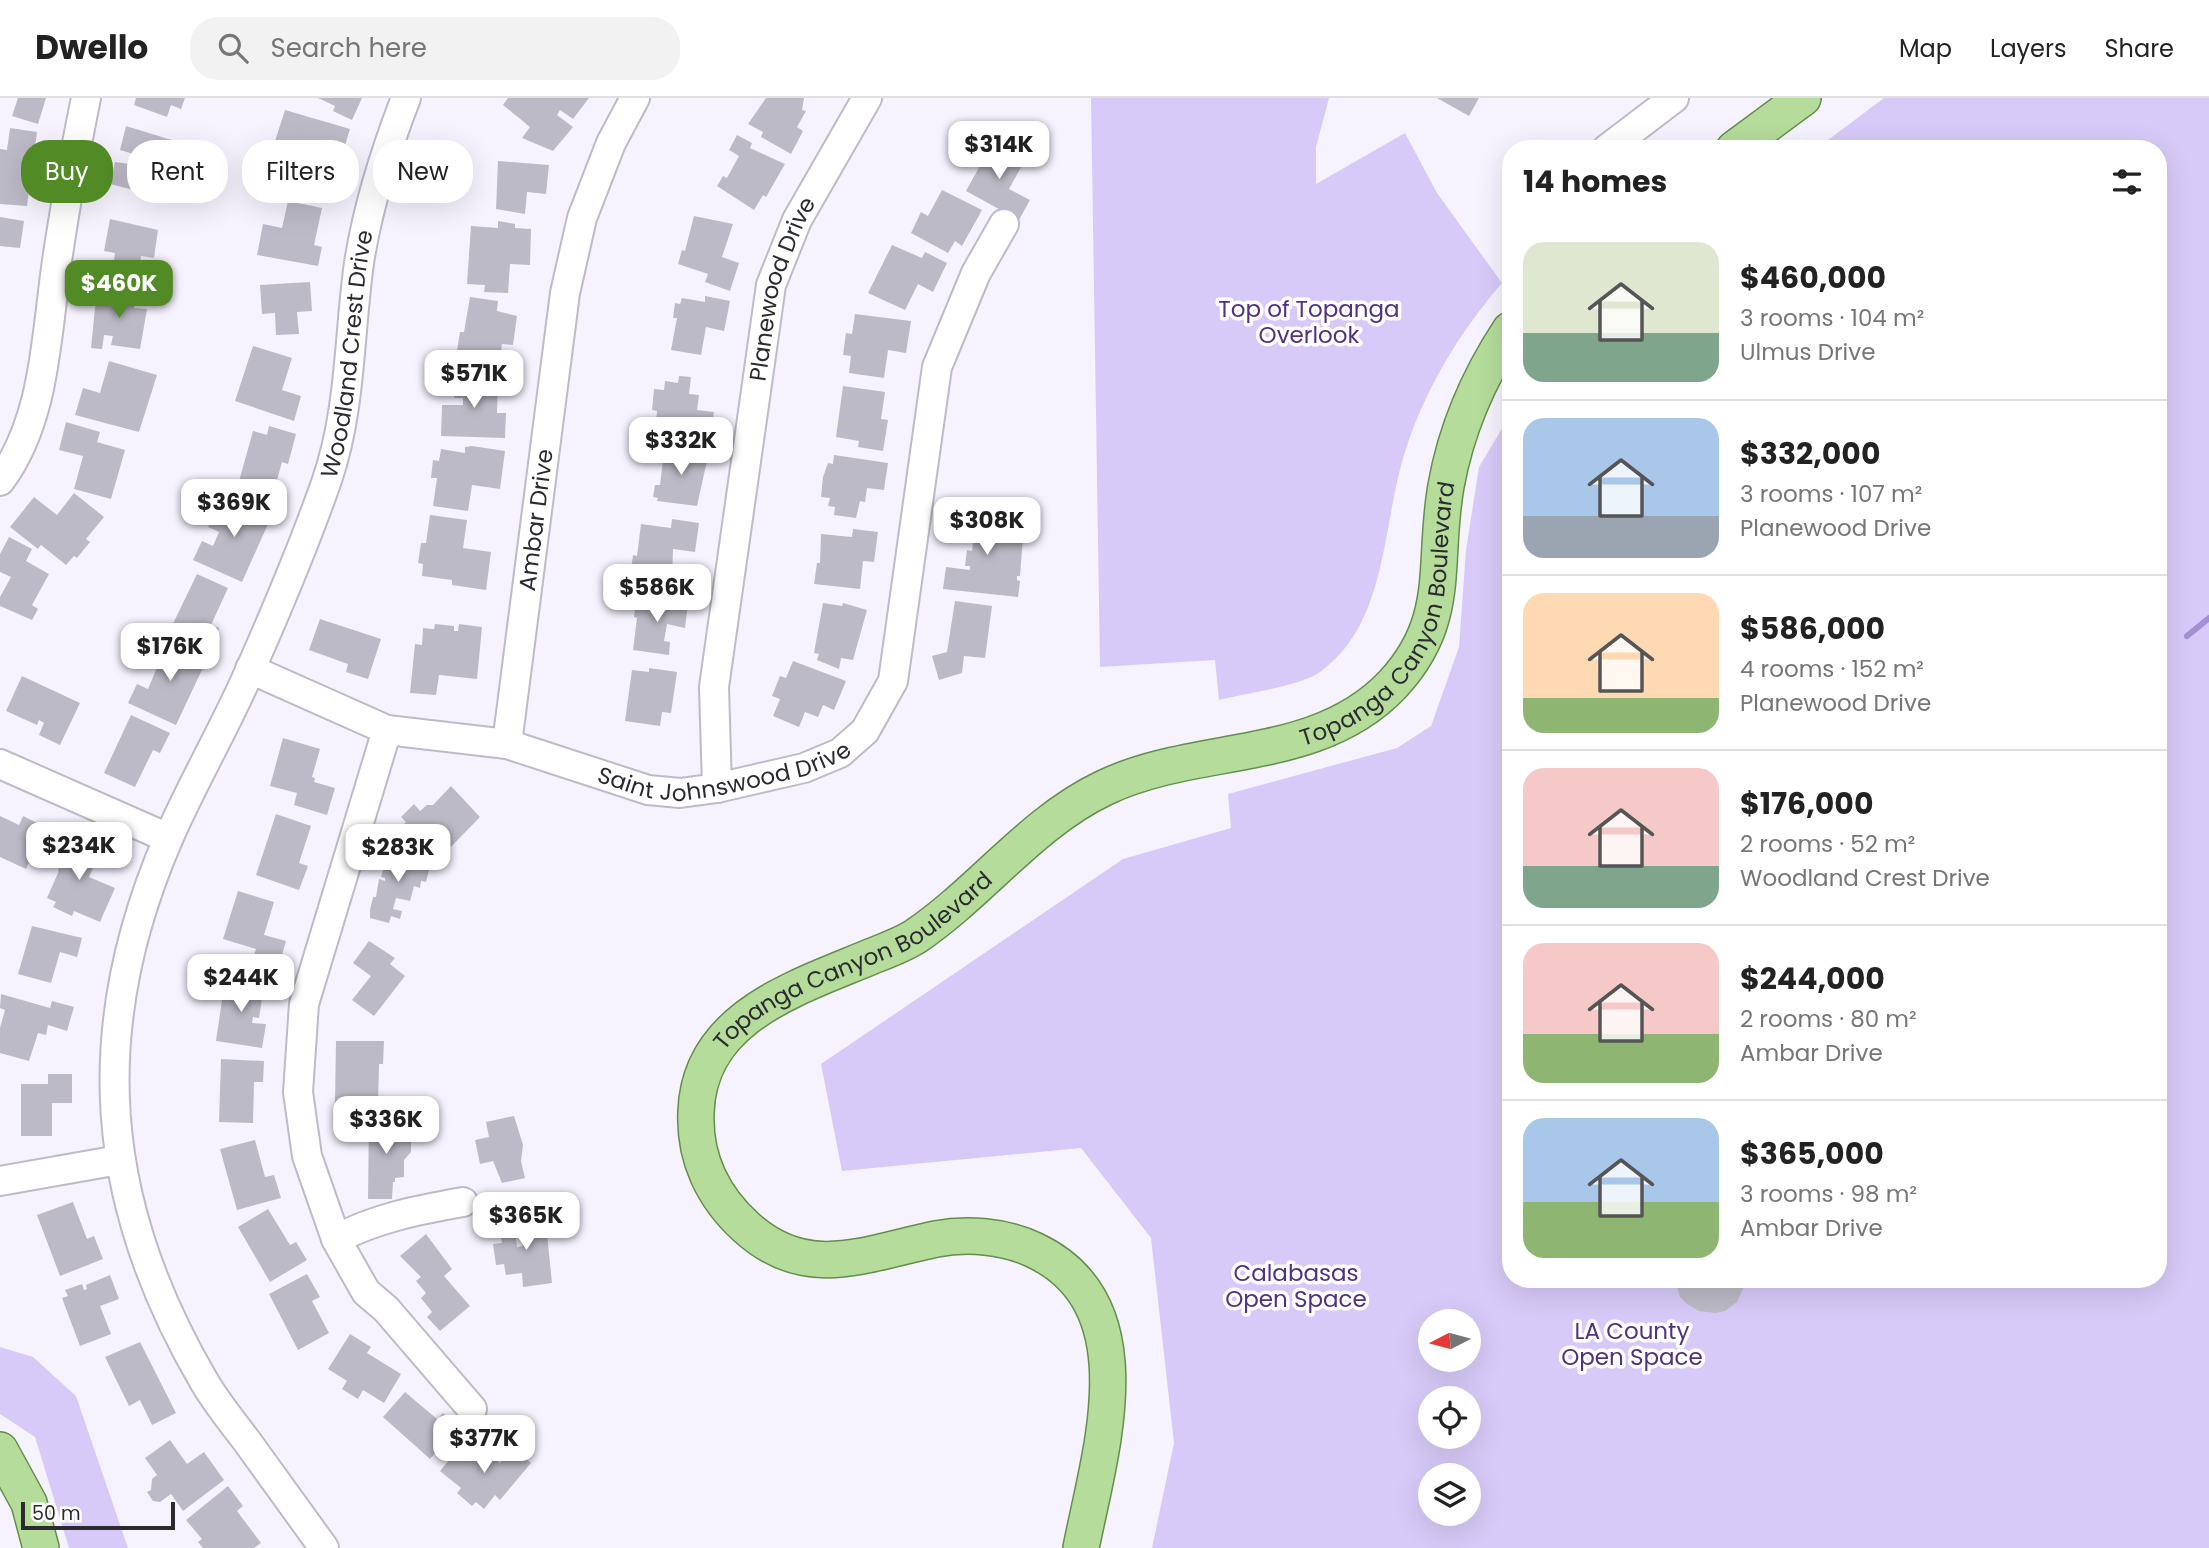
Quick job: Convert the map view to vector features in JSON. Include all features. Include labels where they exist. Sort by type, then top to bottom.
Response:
[{"type":"main road","points":[[1746,140],[1803,98]]},
{"type":"main road","name":"Topanga Canyon Boulevard","points":[[1081,1548],[1107,1417],[1108,1366],[1098,1316],[1081,1283],[1058,1262],[1022,1244],[981,1236],[940,1238],[838,1262],[797,1256],[760,1240],[729,1211],[704,1170],[695,1131],[696,1096],[712,1053],[738,1022],[774,997],[910,940],[967,899],[1049,822],[1104,788],[1152,771],[1307,737],[1370,705],[1413,659],[1431,625],[1440,577],[1445,491],[1453,451],[1482,379],[1502,344]]},
{"type":"main road","points":[[0,1450],[29,1503],[41,1548]]},
{"type":"street","points":[[0,481],[17,458],[36,406],[68,188],[86,98]]},
{"type":"street","name":"Woodland Crest Drive","points":[[324,1548],[206,1386],[172,1321],[150,1272],[119,1160],[112,1081],[117,1012],[144,903],[168,838],[250,669],[328,476],[346,390],[359,265],[378,172],[406,98]]},
{"type":"street","name":"Ambar Drive","points":[[508,744],[565,293],[582,218],[611,143],[635,98]]},
{"type":"street","name":"Planewood Drive","points":[[717,788],[714,687],[771,285],[797,220],[867,98]]},
{"type":"street","points":[[1618,140],[1674,98]]},
{"type":"street","name":"Saint Johnswood Drive","points":[[250,669],[387,730],[508,744],[648,790],[680,793],[717,788],[804,768],[840,753],[865,731],[880,709],[893,681],[937,367],[976,273],[1004,225]]},
{"type":"street","points":[[387,730],[304,1004],[298,1093],[307,1156],[336,1239],[366,1292],[386,1309],[472,1409]]},
{"type":"street","points":[[0,764],[168,838]]},
{"type":"street","points":[[0,1181],[119,1160]]},
{"type":"street","points":[[336,1239],[366,1223],[399,1213],[463,1202]]},
{"type":"green space","name":"Top of Topanga Overlook","points":[[1091,98],[1329,98],[1316,147],[1316,184],[1405,133],[1437,193],[1502,283],[1445,363],[1413,429],[1397,481],[1379,572],[1358,629],[1340,653],[1317,674],[1308,678],[1219,700],[1215,660],[1100,667]]},
{"type":"green space","points":[[1884,98],[2209,98],[2209,1548],[1152,1548],[1174,1443],[1151,1238],[1081,1148],[842,1171],[821,1064],[1123,859],[1231,828],[1228,794],[1397,748],[1431,726],[1459,647],[1466,550],[1479,467],[1502,428],[1502,1288],[2167,1288],[2167,140],[1828,140]]},
{"type":"green space","points":[[0,1347],[33,1357],[76,1396],[128,1548],[69,1548],[35,1437],[0,1414]]},
{"type":"building","points":[[18,98],[46,98],[38,124],[12,116]]},
{"type":"building","points":[[136,98],[185,98],[181,109],[171,105],[167,117],[134,105]]},
{"type":"building","points":[[318,98],[362,98],[352,120],[333,111],[335,106]]},
{"type":"building","points":[[508,98],[589,98],[573,119],[560,110],[557,115],[573,127],[553,151],[522,138],[530,127],[503,105]]},
{"type":"building","points":[[766,98],[804,98],[802,110],[806,111],[797,127],[803,131],[791,154],[761,137],[763,132],[748,124]]},
{"type":"building","points":[[1437,98],[1479,98],[1469,116]]},
{"type":"building","points":[[285,110],[350,129],[347,140],[275,140]]},
{"type":"building","points":[[126,126],[172,140],[127,140],[127,152],[120,150]]},
{"type":"building","points":[[10,128],[37,132],[36,140],[21,140],[21,203],[27,203],[27,206],[0,204],[0,149],[7,150]]},
{"type":"building","points":[[737,135],[752,143],[750,148],[785,164],[766,197],[763,195],[754,210],[717,186],[723,176],[727,178],[739,156],[729,150]]},
{"type":"building","points":[[993,142],[1025,160],[1009,189],[1030,200],[1019,220],[966,191]]},
{"type":"building","points":[[498,161],[549,165],[546,194],[527,192],[525,214],[496,209]]},
{"type":"building","points":[[115,162],[127,164],[127,188],[113,185]]},
{"type":"building","points":[[942,190],[982,210],[962,246],[955,241],[948,253],[911,233],[921,212],[928,216]]},
{"type":"building","points":[[288,203],[322,208],[314,245],[322,247],[318,266],[257,255],[263,224],[282,228]]},
{"type":"building","points":[[694,216],[733,224],[722,257],[739,263],[730,291],[705,282],[708,274],[678,264],[682,250],[685,251]]},
{"type":"building","points":[[0,217],[24,221],[20,248],[0,246]]},
{"type":"building","points":[[110,219],[158,230],[154,258],[141,256],[138,278],[120,276],[122,262],[114,261],[115,253],[104,251]]},
{"type":"building","points":[[498,221],[515,224],[515,228],[531,229],[530,265],[510,264],[508,293],[484,292],[485,285],[467,284],[471,226],[498,228]]},
{"type":"building","points":[[892,245],[922,258],[925,252],[947,263],[933,292],[918,284],[905,310],[868,293]]},
{"type":"building","points":[[310,282],[312,311],[297,312],[299,334],[276,335],[275,313],[262,314],[260,285]]},
{"type":"building","points":[[118,284],[137,286],[134,308],[147,309],[140,349],[111,345],[113,336],[104,335],[102,349],[91,348],[97,303],[105,304],[107,297],[116,298]]},
{"type":"building","points":[[705,296],[730,301],[724,331],[706,327],[701,355],[671,350],[677,318],[673,318],[675,303],[680,304],[682,298],[705,302]]},
{"type":"building","points":[[470,297],[498,301],[497,311],[517,316],[513,345],[502,344],[501,351],[493,350],[491,363],[476,361],[476,366],[455,363]]},
{"type":"building","points":[[855,314],[911,321],[906,353],[888,350],[884,378],[849,373],[851,356],[843,355],[846,333],[852,334]]},
{"type":"building","points":[[253,346],[292,358],[282,390],[301,396],[294,421],[235,401]]},
{"type":"building","points":[[109,361],[157,375],[139,432],[75,415],[83,388],[100,393]]},
{"type":"building","points":[[464,376],[498,377],[497,413],[506,413],[505,438],[441,436],[442,405],[463,405],[463,398],[454,398],[455,379],[464,379]]},
{"type":"building","points":[[679,376],[691,377],[689,394],[699,395],[697,410],[714,412],[710,439],[655,432],[657,411],[652,410],[654,389],[664,390],[665,381],[678,383]]},
{"type":"building","points":[[843,386],[885,392],[881,419],[888,420],[883,451],[858,447],[859,441],[836,437]]},
{"type":"building","points":[[66,422],[100,432],[97,442],[125,450],[111,499],[74,489],[83,456],[59,450]]},
{"type":"building","points":[[269,426],[296,434],[288,464],[282,462],[271,502],[236,492],[253,431],[267,435]]},
{"type":"building","points":[[465,447],[505,451],[500,489],[472,485],[468,511],[433,506],[437,478],[431,478],[433,460],[439,461],[441,449],[465,453]]},
{"type":"building","points":[[659,449],[682,452],[683,449],[708,456],[697,506],[657,501],[658,498],[653,497],[655,485],[660,485],[663,461],[658,461]]},
{"type":"building","points":[[834,455],[888,463],[884,490],[867,488],[865,502],[860,501],[856,518],[834,515],[835,507],[828,506],[830,498],[821,497],[823,477],[828,463],[833,464]]},
{"type":"building","points":[[74,493],[104,517],[86,539],[90,542],[77,558],[74,556],[66,565],[41,545],[38,549],[10,527],[34,497],[57,515]]},
{"type":"building","points":[[220,499],[243,512],[248,501],[273,513],[242,582],[193,560],[202,541],[213,546],[219,532],[208,527]]},
{"type":"building","points":[[430,515],[467,520],[463,548],[491,552],[486,590],[452,585],[452,580],[422,576],[423,564],[418,563],[421,543],[426,543]]},
{"type":"building","points":[[952,515],[1024,524],[1020,576],[1017,576],[1020,581],[1018,597],[943,589],[946,567],[970,570],[970,566],[965,566],[967,550],[972,551],[973,543],[949,540]]},
{"type":"building","points":[[672,519],[699,523],[695,552],[673,549],[672,579],[634,574],[635,571],[631,570],[633,555],[637,556],[641,524],[671,528]]},
{"type":"building","points":[[853,529],[878,532],[874,562],[863,561],[860,589],[814,584],[817,563],[820,563],[821,534],[852,537]]},
{"type":"building","points":[[9,537],[32,549],[26,561],[49,574],[32,605],[38,609],[32,620],[0,606],[0,597],[11,577],[0,572],[0,554]]},
{"type":"building","points":[[197,574],[228,588],[211,625],[219,628],[210,648],[170,630]]},
{"type":"building","points":[[640,599],[688,603],[685,628],[667,624],[664,641],[670,642],[669,655],[633,650],[636,602]]},
{"type":"building","points":[[955,601],[992,606],[985,658],[964,656],[962,673],[939,680],[932,656],[947,652]]},
{"type":"building","points":[[823,603],[842,606],[843,603],[867,610],[853,660],[841,658],[839,669],[817,660],[819,654],[814,653]]},
{"type":"building","points":[[320,619],[381,639],[368,679],[346,672],[348,664],[309,650]]},
{"type":"building","points":[[435,624],[454,626],[454,631],[458,631],[459,624],[482,627],[477,679],[439,675],[436,695],[410,693],[415,644],[422,645],[423,628],[434,629]]},
{"type":"building","points":[[155,642],[177,654],[181,645],[208,657],[176,725],[128,703],[137,684],[148,689],[158,665],[147,660]]},
{"type":"building","points":[[793,661],[846,681],[834,710],[823,705],[818,717],[805,712],[799,727],[773,716],[780,699],[772,696],[780,676],[786,678]]},
{"type":"building","points":[[649,668],[677,672],[671,713],[662,712],[660,726],[625,721],[632,670],[649,672]]},
{"type":"building","points":[[22,676],[80,703],[60,745],[39,735],[44,723],[39,720],[37,725],[6,711]]},
{"type":"building","points":[[131,715],[170,733],[160,753],[153,750],[135,787],[104,773]]},
{"type":"building","points":[[283,738],[320,749],[312,777],[315,778],[314,782],[335,788],[327,815],[294,805],[297,793],[270,786]]},
{"type":"building","points":[[451,786],[480,817],[441,857],[438,854],[436,856],[402,826],[406,822],[401,817],[414,804],[420,811],[427,805],[433,805]]},
{"type":"building","points":[[276,814],[311,826],[299,863],[308,866],[299,890],[256,875]]},
{"type":"building","points":[[0,816],[19,825],[23,816],[45,827],[26,869],[0,857]]},
{"type":"building","points":[[68,835],[101,850],[89,877],[115,888],[100,922],[74,911],[72,916],[53,907],[56,902],[47,898],[58,873],[59,867],[54,865]]},
{"type":"building","points":[[389,851],[431,862],[426,882],[421,881],[420,888],[414,886],[410,901],[396,898],[393,909],[402,911],[400,919],[391,916],[389,923],[370,918],[370,910],[373,897],[376,897],[379,879],[385,881],[385,878],[381,877]]},
{"type":"building","points":[[238,891],[274,902],[264,935],[286,941],[278,969],[252,962],[256,949],[223,939]]},
{"type":"building","points":[[32,926],[82,938],[77,957],[60,952],[51,983],[18,974]]},
{"type":"building","points":[[369,941],[395,958],[390,964],[405,976],[374,1016],[352,1000],[371,976],[353,963]]},
{"type":"building","points":[[225,979],[264,985],[259,1018],[253,1017],[252,1023],[266,1024],[262,1048],[216,1041]]},
{"type":"building","points":[[1,994],[50,1008],[52,1001],[74,1007],[67,1031],[48,1025],[46,1035],[38,1033],[29,1061],[0,1053],[0,1028],[5,1010],[0,1008]]},
{"type":"building","points":[[336,1041],[384,1041],[383,1064],[379,1064],[378,1105],[335,1104]]},
{"type":"building","points":[[221,1059],[264,1061],[263,1082],[254,1082],[253,1123],[219,1122]]},
{"type":"building","points":[[48,1074],[72,1074],[72,1103],[52,1103],[52,1136],[21,1136],[21,1084],[48,1084]]},
{"type":"building","points":[[369,1116],[396,1116],[396,1131],[411,1132],[411,1152],[404,1160],[404,1177],[395,1178],[392,1199],[368,1199]]},
{"type":"building","points":[[514,1116],[523,1145],[521,1161],[525,1178],[502,1183],[493,1161],[480,1164],[475,1140],[489,1137],[486,1122]]},
{"type":"building","points":[[255,1140],[265,1177],[274,1175],[281,1198],[237,1210],[220,1149]]},
{"type":"building","points":[[73,1202],[87,1239],[94,1236],[103,1259],[60,1276],[37,1215]]},
{"type":"building","points":[[268,1209],[290,1245],[296,1242],[307,1260],[270,1282],[238,1227]]},
{"type":"building","points":[[545,1214],[552,1283],[523,1287],[522,1273],[506,1275],[504,1264],[496,1265],[493,1244],[502,1243],[500,1232],[515,1230],[517,1247],[523,1246],[516,1219]]},
{"type":"building","points":[[426,1234],[452,1269],[444,1276],[470,1306],[440,1331],[427,1317],[432,1312],[421,1298],[426,1293],[416,1281],[421,1277],[400,1256]]},
{"type":"building","points":[[307,1274],[320,1297],[312,1301],[329,1333],[298,1350],[269,1294]]},
{"type":"building","points":[[110,1275],[119,1299],[100,1306],[111,1334],[80,1346],[62,1298],[68,1296],[65,1290],[82,1284],[84,1290],[87,1289],[86,1285]]},
{"type":"building","points":[[1678,1288],[1743,1288],[1737,1302],[1725,1311],[1715,1313],[1699,1311],[1680,1297]]},
{"type":"building","points":[[350,1334],[371,1347],[367,1353],[401,1374],[384,1403],[363,1390],[358,1399],[342,1389],[347,1381],[328,1369]]},
{"type":"building","points":[[140,1342],[176,1413],[152,1425],[140,1400],[129,1406],[105,1357]]},
{"type":"building","points":[[405,1392],[437,1419],[443,1413],[459,1427],[430,1459],[383,1417]]},
{"type":"building","points":[[170,1440],[187,1464],[204,1452],[224,1480],[183,1511],[171,1494],[160,1502],[153,1501],[147,1492],[151,1490],[152,1479],[157,1475],[145,1458]]},
{"type":"building","points":[[463,1443],[486,1462],[491,1456],[500,1463],[512,1447],[531,1463],[500,1500],[495,1495],[484,1509],[476,1502],[472,1506],[457,1493],[461,1488],[440,1471]]},
{"type":"building","points":[[228,1486],[243,1506],[237,1511],[261,1543],[254,1548],[203,1548],[198,1542],[202,1539],[186,1520]]},
{"type":"waterway","points":[[2187,636],[2209,618]]},
{"type":"park label","name":"Calabasas Open Space","points":[[1296,1286]]},
{"type":"park label","name":"LA County Open Space","points":[[1632,1344]]}]
